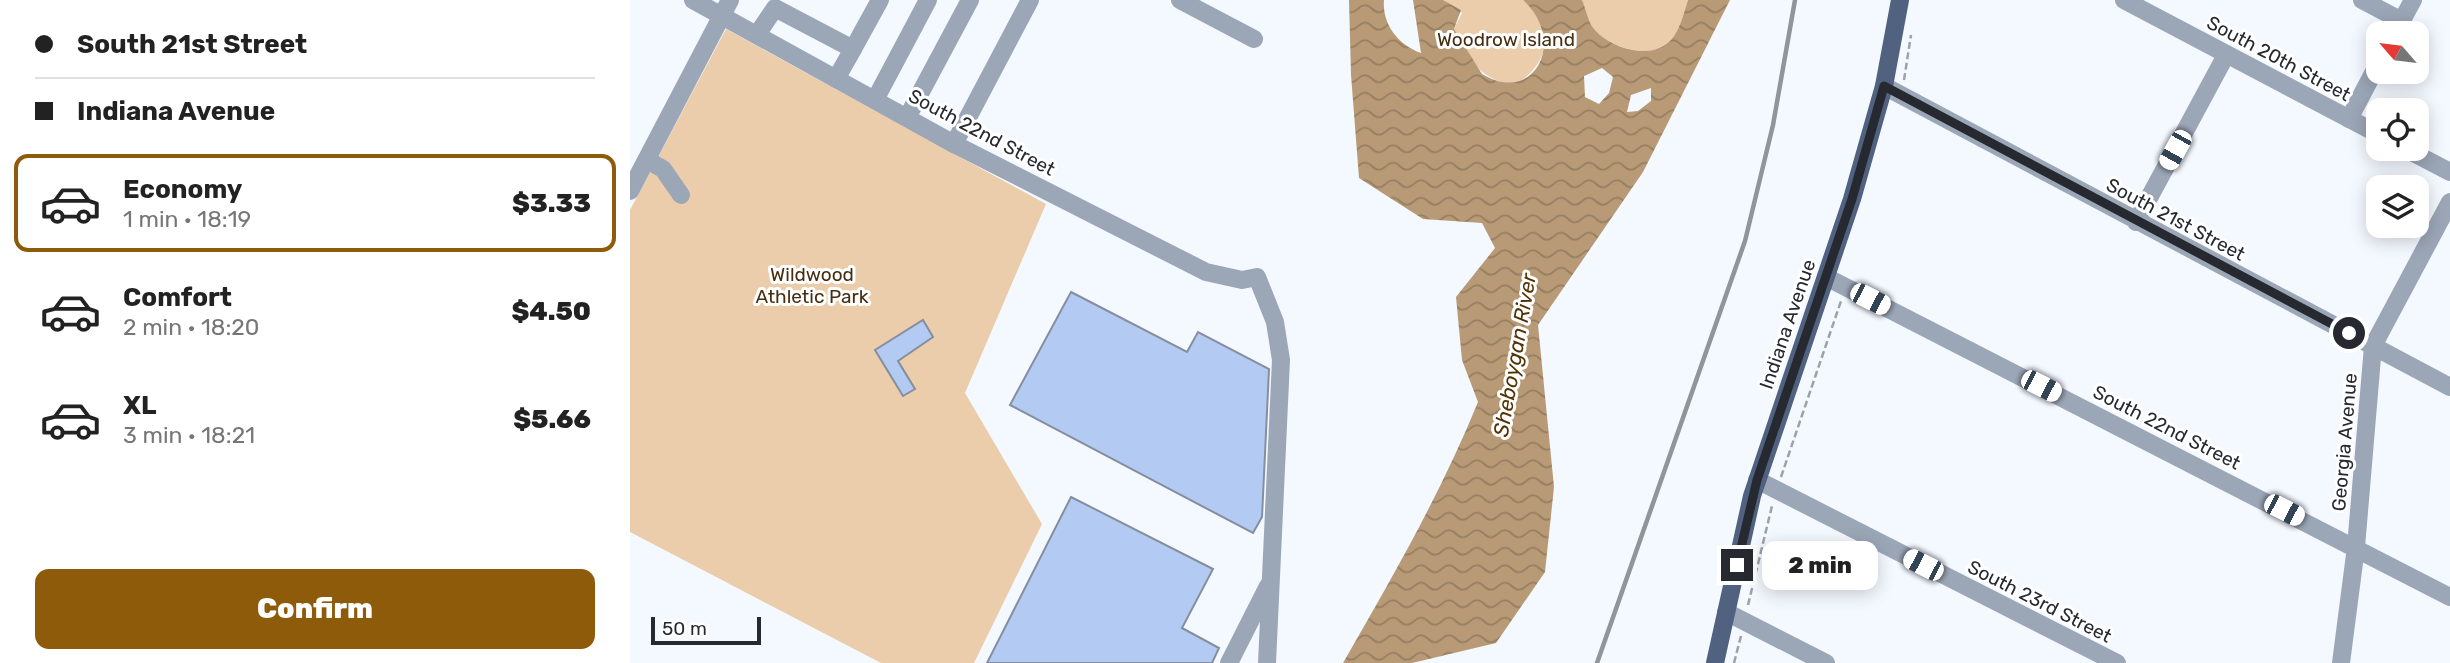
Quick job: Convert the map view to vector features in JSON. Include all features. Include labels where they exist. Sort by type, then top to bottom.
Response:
[{"type":"main road","name":"Indiana Avenue","points":[[1714,663],[1757,480],[1852,199],[1884,86],[1900,0]]},
{"type":"street","name":"South 22nd Street","points":[[693,0],[726,7],[758,33],[836,79],[876,98],[954,144],[1206,272],[1241,280],[1256,276],[1275,322],[1281,360],[1271,580]]},
{"type":"street","points":[[836,79],[880,0]]},
{"type":"street","points":[[876,98],[928,0]]},
{"type":"street","points":[[908,116],[970,0]]},
{"type":"street","points":[[954,144],[1030,0]]},
{"type":"street","points":[[1180,0],[1254,39]]},
{"type":"street","name":"South 20th Street","points":[[2124,0],[2366,128]]},
{"type":"street","points":[[2362,0],[2390,21]]},
{"type":"street","points":[[2401,21],[2413,0]]},
{"type":"street","points":[[630,191],[726,7]]},
{"type":"street","points":[[758,33],[775,8],[853,48]]},
{"type":"street","points":[[2136,222],[2227,55]]},
{"type":"street","points":[[2349,119],[2367,84]]},
{"type":"street","name":"South 21st Street","points":[[1884,86],[2450,387]]},
{"type":"street","points":[[647,160],[663,169],[681,195]]},
{"type":"street","points":[[2429,161],[2450,172]]},
{"type":"street","name":"Georgia Avenue","points":[[2341,663],[2356,547],[2373,346],[2450,202]]},
{"type":"street","name":"South 22nd Street","points":[[1826,277],[2450,597]]},
{"type":"street","name":"South 23rd Street","points":[[1757,480],[2117,663]]},
{"type":"street","points":[[1228,663],[1271,580]]},
{"type":"street","points":[[1267,663],[1271,580]]},
{"type":"street","points":[[1726,612],[1826,663]]},
{"type":"path","points":[[1901,95],[1913,26]]},
{"type":"path","points":[[1734,663],[1777,491],[1846,287]]},
{"type":"green space","name":"Woodrow Island","points":[[1443,0],[1523,0],[1540,22],[1544,33],[1545,44],[1537,65],[1517,84],[1505,83],[1486,74],[1471,59],[1454,29],[1462,13]]},
{"type":"green space","points":[[1582,0],[1688,0],[1674,36],[1657,49],[1646,51],[1623,47],[1603,37],[1590,24]]},
{"type":"green space","name":"Wildwood Athletic Park","points":[[726,29],[1046,204],[965,393],[1042,524],[974,663],[881,663],[630,532],[630,210]]},
{"type":"water","name":"Sheboygan River","points":[[1349,0],[1384,0],[1386,17],[1393,32],[1405,45],[1421,53],[1413,0],[1443,0],[1461,10],[1454,29],[1482,74],[1501,82],[1517,82],[1530,75],[1539,64],[1544,50],[1543,33],[1536,16],[1523,0],[1582,0],[1591,24],[1603,37],[1623,47],[1646,51],[1666,44],[1674,36],[1688,0],[1730,0],[1643,172],[1538,325],[1554,487],[1545,572],[1496,643],[1412,663],[1343,663],[1432,502],[1478,402],[1462,360],[1456,297],[1495,248],[1482,223],[1423,219],[1359,178],[1351,75]],"holes":[[[1602,68],[1613,77],[1609,93],[1599,104],[1585,97],[1584,76]],[[1651,88],[1651,101],[1638,111],[1627,112],[1631,95]]]},
{"type":"building","points":[[1071,292],[1187,352],[1198,332],[1269,369],[1262,517],[1253,533],[1010,405]]},
{"type":"building","points":[[923,320],[933,337],[898,361],[915,389],[903,396],[875,350]]},
{"type":"building","points":[[1071,497],[1213,569],[1182,628],[1219,648],[1212,663],[987,663]]},
{"type":"railway","points":[[1597,663],[1745,241],[1773,125],[1795,0]]},
{"type":"route","points":[[1737,565],[1752,496],[1852,199],[1884,86],[2349,333]]}]
